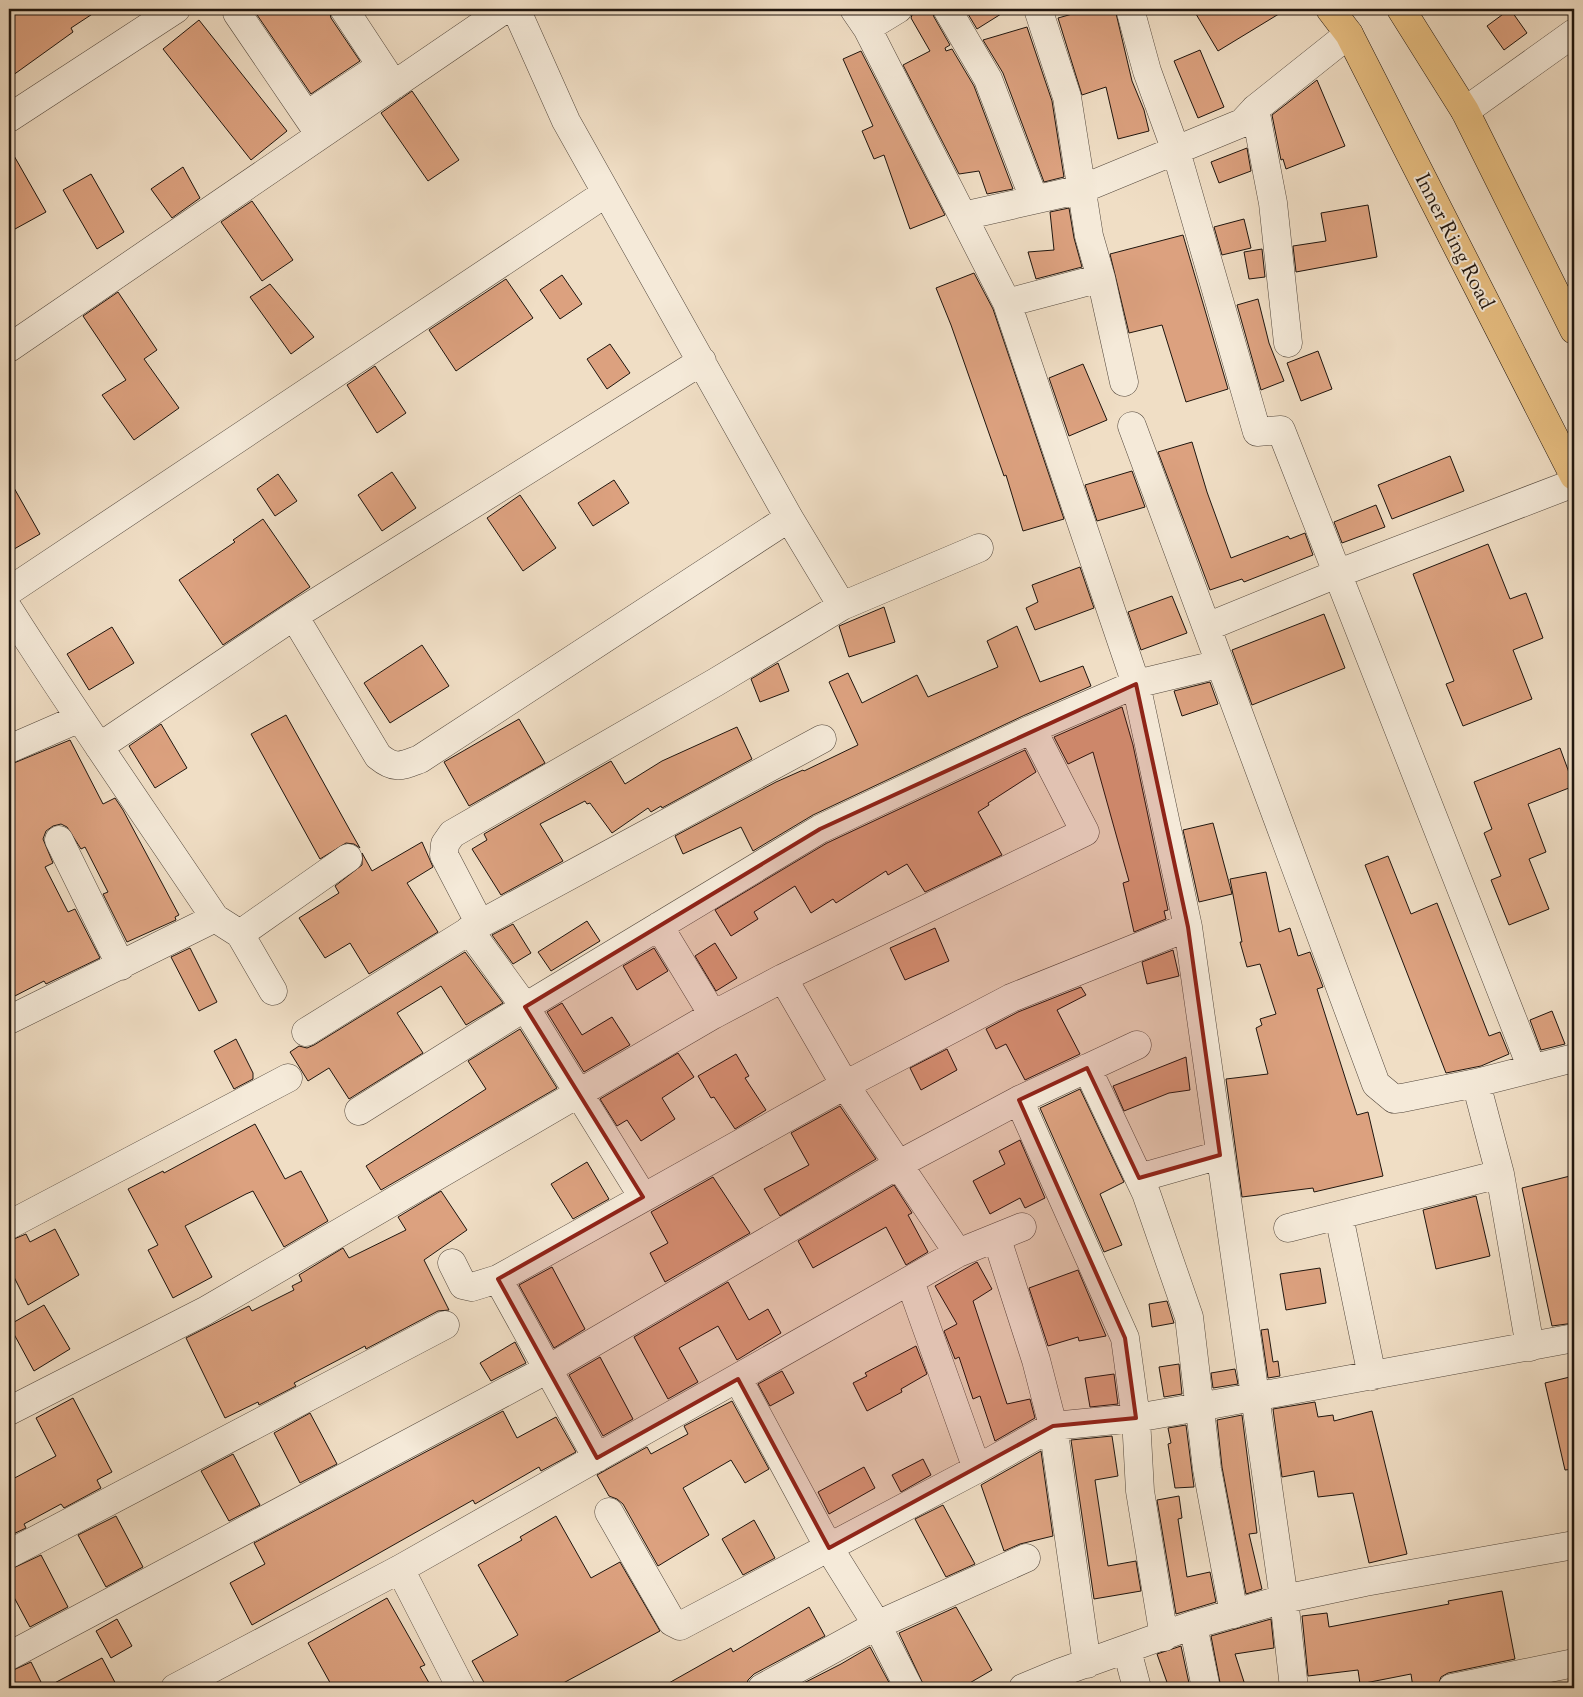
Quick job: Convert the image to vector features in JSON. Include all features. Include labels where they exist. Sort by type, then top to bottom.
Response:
[{"type":"highway","name":"Inner Ring Road","points":[[1330,9],[1349,34],[1574,476]]},
{"type":"highway","points":[[1401,9],[1465,111],[1574,330]]},
{"type":"street","points":[[9,118],[176,9]]},
{"type":"street","points":[[344,9],[388,75]]},
{"type":"street","points":[[9,348],[313,125],[388,75],[505,9]]},
{"type":"street","points":[[516,9],[566,121],[789,518],[842,606]]},
{"type":"street","points":[[898,9],[861,18],[1007,303],[1136,684],[1188,926],[1284,1599],[1294,1688]]},
{"type":"street","points":[[947,9],[988,79],[1034,199]]},
{"type":"street","points":[[1038,9],[1067,97],[1089,236],[1101,278],[1124,382]]},
{"type":"street","points":[[1130,9],[1147,71],[1176,151],[1257,432],[1281,430],[1339,573],[1532,1069]]},
{"type":"street","points":[[237,13],[313,125]]},
{"type":"street","points":[[1465,111],[1574,33]]},
{"type":"street","points":[[962,216],[1082,189],[1242,123],[1255,108],[1349,34]]},
{"type":"street","points":[[1255,108],[1273,202],[1288,343]]},
{"type":"street","points":[[9,591],[606,193]]},
{"type":"street","points":[[1007,303],[1101,278]]},
{"type":"street","points":[[99,746],[294,616],[702,361]]},
{"type":"street","points":[[1132,426],[1376,1084],[1394,1099],[1476,1083],[1574,1058]]},
{"type":"street","points":[[1207,626],[1574,483]]},
{"type":"street","points":[[294,616],[378,756],[388,764],[400,766],[420,759],[789,518]]},
{"type":"street","points":[[643,1198],[580,1093],[474,927],[444,855],[446,844],[452,834],[716,682],[842,606],[979,548]]},
{"type":"street","points":[[9,610],[78,719],[99,746],[215,918],[240,934],[273,991]]},
{"type":"street","points":[[359,1111],[525,1007],[820,829],[1032,729],[1136,684],[1219,664]]},
{"type":"street","points":[[9,749],[78,719]]},
{"type":"street","points":[[9,1412],[205,1312],[713,1015],[783,978],[1085,832],[1032,729]]},
{"type":"street","points":[[306,1032],[474,927],[822,739]]},
{"type":"street","points":[[60,840],[121,966]]},
{"type":"street","points":[[240,934],[348,858]]},
{"type":"street","points":[[9,1020],[215,918]]},
{"type":"street","points":[[659,926],[713,1015]]},
{"type":"street","points":[[452,1263],[463,1285],[472,1287],[498,1279],[845,1085],[1011,998],[1188,926]]},
{"type":"street","points":[[783,978],[845,1085],[958,1253]]},
{"type":"street","points":[[9,1656],[548,1369],[899,1164],[1019,1100],[1138,1045]]},
{"type":"street","points":[[1087,1068],[1139,1178],[1189,1317],[1207,1469],[1234,1614]]},
{"type":"street","points":[[9,1225],[288,1078]]},
{"type":"street","points":[[1476,1083],[1500,1174],[1530,1347]]},
{"type":"street","points":[[1019,1100],[1125,1338],[1136,1418],[1140,1491],[1164,1637]]},
{"type":"street","points":[[1139,1178],[1220,1155]]},
{"type":"street","points":[[1288,1228],[1500,1174]]},
{"type":"street","points":[[1339,1216],[1372,1376]]},
{"type":"street","points":[[175,1688],[400,1569],[958,1253],[997,1239],[1022,1227]]},
{"type":"street","points":[[997,1239],[1036,1360],[1053,1426],[1087,1664]]},
{"type":"street","points":[[498,1279],[597,1458]]},
{"type":"street","points":[[910,1280],[977,1469]]},
{"type":"street","points":[[9,1554],[445,1324]]},
{"type":"street","points":[[609,1512],[672,1622],[680,1626],[977,1469],[1053,1426],[1136,1418],[1574,1338]]},
{"type":"street","points":[[738,1379],[829,1548],[877,1626],[909,1688]]},
{"type":"street","points":[[1023,1688],[1060,1680],[1087,1664],[1193,1625],[1284,1599],[1574,1545]]},
{"type":"street","points":[[762,1688],[877,1626],[1026,1558]]},
{"type":"street","points":[[400,1569],[461,1688]]},
{"type":"street","points":[[1193,1625],[1206,1688]]},
{"type":"street","points":[[1127,1650],[1137,1688]]},
{"type":"street","points":[[1452,1688],[1574,1663]]},
{"type":"highlighted area","points":[[1136,684],[1188,927],[1220,1155],[1139,1178],[1087,1068],[1019,1100],[1125,1338],[1136,1418],[1053,1426],[829,1548],[738,1379],[597,1458],[498,1279],[643,1197],[525,1007],[820,829]]},
{"type":"building","points":[[18,9],[100,9],[71,28],[73,32],[9,78],[9,15]]},
{"type":"building","points":[[253,9],[329,9],[331,18],[360,61],[311,94]]},
{"type":"building","points":[[914,9],[931,9],[950,45],[945,48],[946,51],[952,49],[974,86],[1013,189],[987,194],[979,171],[959,174],[903,65],[930,51],[911,18]]},
{"type":"building","points":[[965,9],[1009,9],[977,29]]},
{"type":"building","points":[[1090,9],[1115,9],[1132,81],[1144,110],[1149,131],[1118,139],[1106,87],[1082,95],[1058,18]]},
{"type":"building","points":[[1193,9],[1287,9],[1218,51]]},
{"type":"building","points":[[1510,9],[1527,33],[1504,50],[1487,26]]},
{"type":"building","points":[[199,20],[287,131],[251,160],[163,49]]},
{"type":"building","points":[[1027,27],[1052,101],[1064,177],[1044,182],[1003,73],[983,40]]},
{"type":"building","points":[[1200,50],[1224,107],[1198,118],[1174,61]]},
{"type":"building","points":[[861,51],[945,215],[910,229],[884,155],[874,159],[862,131],[873,126],[843,59]]},
{"type":"building","points":[[1317,80],[1345,146],[1286,169],[1283,159],[1281,160],[1272,115]]},
{"type":"building","points":[[412,91],[459,160],[428,181],[381,113]]},
{"type":"building","points":[[9,147],[46,212],[15,229],[9,218]]},
{"type":"building","points":[[1247,148],[1251,171],[1219,183],[1211,162]]},
{"type":"building","points":[[183,167],[200,198],[172,218],[151,189]]},
{"type":"building","points":[[91,174],[124,232],[97,249],[63,190]]},
{"type":"building","points":[[252,201],[293,260],[262,281],[221,222]]},
{"type":"building","points":[[1368,205],[1377,257],[1296,272],[1293,246],[1326,241],[1321,213]]},
{"type":"building","points":[[1069,208],[1074,238],[1082,267],[1036,279],[1028,252],[1054,250],[1050,212]]},
{"type":"building","points":[[1244,219],[1251,248],[1222,255],[1214,227]]},
{"type":"building","points":[[1183,235],[1228,389],[1186,402],[1162,325],[1129,333],[1110,254]]},
{"type":"building","points":[[1262,249],[1265,277],[1249,279],[1244,252]]},
{"type":"building","points":[[974,273],[993,309],[1064,519],[1023,531],[1006,475],[1004,476],[951,325],[936,288]]},
{"type":"building","points":[[562,275],[582,304],[560,319],[540,290]]},
{"type":"building","points":[[506,279],[533,318],[456,371],[429,330]]},
{"type":"building","points":[[270,284],[314,337],[291,354],[250,297]]},
{"type":"building","points":[[118,292],[157,350],[144,359],[179,408],[134,440],[102,395],[126,380],[83,316]]},
{"type":"building","points":[[1258,299],[1269,343],[1284,381],[1261,390],[1237,305]]},
{"type":"building","points":[[610,344],[630,373],[607,389],[587,359]]},
{"type":"building","points":[[1318,351],[1332,389],[1301,401],[1287,363]]},
{"type":"building","points":[[1083,364],[1107,420],[1069,436],[1049,378]]},
{"type":"building","points":[[375,366],[406,413],[377,433],[347,385]]},
{"type":"building","points":[[1192,442],[1207,492],[1231,558],[1288,536],[1290,539],[1305,533],[1313,555],[1244,582],[1242,579],[1210,590],[1158,452]]},
{"type":"building","points":[[1450,456],[1464,491],[1392,519],[1378,485]]},
{"type":"building","points":[[1132,471],[1145,507],[1097,521],[1085,485]]},
{"type":"building","points":[[392,472],[416,508],[382,531],[358,495]]},
{"type":"building","points":[[278,474],[297,501],[275,516],[257,489]]},
{"type":"building","points":[[9,479],[40,534],[9,552]]},
{"type":"building","points":[[614,480],[629,503],[593,526],[578,503]]},
{"type":"building","points":[[520,495],[556,548],[523,571],[487,518]]},
{"type":"building","points":[[1376,505],[1385,527],[1342,543],[1334,522]]},
{"type":"building","points":[[263,519],[310,587],[223,645],[179,580],[235,542],[233,540]]},
{"type":"building","points":[[1488,544],[1510,599],[1526,593],[1543,638],[1513,650],[1532,699],[1463,726],[1446,684],[1454,681],[1413,574]]},
{"type":"building","points":[[1080,567],[1094,608],[1035,630],[1026,608],[1038,602],[1032,585]]},
{"type":"building","points":[[1172,596],[1187,633],[1141,650],[1128,612]]},
{"type":"building","points":[[884,607],[895,642],[849,657],[839,626]]},
{"type":"building","points":[[1324,614],[1345,668],[1252,705],[1232,650]]},
{"type":"building","points":[[1017,626],[1040,682],[1083,666],[1091,686],[813,815],[753,851],[741,827],[683,854],[675,836],[776,782],[858,745],[829,682],[848,673],[862,703],[917,675],[928,697],[998,667],[987,641]]},
{"type":"building","points":[[112,627],[134,663],[89,690],[67,654]]},
{"type":"building","points":[[422,645],[449,686],[390,723],[364,683]]},
{"type":"building","points":[[778,663],[789,691],[760,702],[751,679]]},
{"type":"building","points":[[1210,682],[1218,704],[1182,716],[1174,691]]},
{"type":"building","points":[[1122,707],[1133,745],[1168,910],[1164,911],[1166,919],[1134,932],[1123,883],[1129,881],[1093,752],[1068,764],[1054,737]]},
{"type":"building","points":[[286,715],[360,848],[354,844],[346,843],[320,859],[251,734]]},
{"type":"building","points":[[519,719],[545,763],[469,806],[444,762]]},
{"type":"building","points":[[161,724],[187,768],[155,788],[129,746]]},
{"type":"building","points":[[737,727],[752,759],[662,808],[661,806],[651,812],[648,808],[612,833],[590,803],[587,804],[585,801],[540,824],[563,861],[501,895],[472,849],[487,840],[484,834],[611,761],[625,784],[662,761]]},
{"type":"building","points":[[70,740],[103,804],[115,798],[123,810],[179,915],[175,917],[176,920],[127,942],[103,894],[108,892],[85,847],[81,849],[67,827],[61,824],[53,826],[46,831],[43,839],[53,863],[45,867],[68,912],[75,909],[100,958],[46,984],[44,981],[9,999],[9,765]]},
{"type":"building","points":[[1560,748],[1574,786],[1528,804],[1546,852],[1529,859],[1549,909],[1509,925],[1491,880],[1501,876],[1484,833],[1492,829],[1474,782]]},
{"type":"building","points":[[1025,750],[1036,772],[988,803],[989,805],[978,812],[1002,855],[925,892],[907,864],[888,875],[886,871],[836,903],[833,899],[811,913],[795,886],[754,912],[758,919],[731,936],[715,910],[827,843]]},
{"type":"building","points":[[1213,823],[1232,894],[1199,902],[1183,830]]},
{"type":"building","points":[[422,842],[433,867],[407,883],[438,932],[369,974],[350,943],[325,958],[299,918],[339,893],[335,886],[362,865],[362,853],[372,871]]},
{"type":"building","points":[[1388,856],[1411,914],[1437,903],[1489,1036],[1500,1032],[1509,1054],[1481,1066],[1446,1073],[1365,865]]},
{"type":"building","points":[[1266,872],[1279,932],[1290,928],[1298,956],[1310,952],[1323,987],[1317,989],[1357,1115],[1368,1112],[1383,1176],[1314,1192],[1313,1188],[1242,1197],[1226,1079],[1268,1074],[1256,1028],[1262,1025],[1260,1019],[1276,1014],[1260,964],[1247,967],[1240,942],[1242,942],[1230,879]]},
{"type":"building","points":[[587,921],[600,941],[551,971],[538,952]]},
{"type":"building","points":[[513,924],[531,953],[513,964],[492,935]]},
{"type":"building","points":[[935,928],[949,961],[905,980],[890,948]]},
{"type":"building","points":[[715,943],[737,978],[716,991],[695,956]]},
{"type":"building","points":[[190,948],[217,1002],[199,1011],[171,957]]},
{"type":"building","points":[[654,948],[668,971],[637,990],[623,966]]},
{"type":"building","points":[[1173,950],[1179,976],[1147,984],[1142,962]]},
{"type":"building","points":[[465,952],[503,1003],[466,1025],[441,986],[397,1013],[423,1053],[349,1099],[329,1068],[308,1081],[290,1052],[299,1046],[307,1048],[314,1045]]},
{"type":"building","points":[[1081,987],[1086,995],[1057,1010],[1080,1054],[1025,1080],[1006,1044],[996,1049],[986,1029],[1018,1012]]},
{"type":"building","points":[[562,1003],[582,1035],[612,1017],[630,1045],[584,1072],[547,1012]]},
{"type":"building","points":[[1552,1011],[1565,1044],[1541,1050],[1530,1020]]},
{"type":"building","points":[[520,1029],[557,1088],[381,1190],[366,1166],[486,1089],[468,1061]]},
{"type":"building","points":[[236,1039],[253,1073],[253,1079],[234,1089],[214,1051]]},
{"type":"building","points":[[947,1049],[957,1070],[921,1090],[910,1068]]},
{"type":"building","points":[[678,1053],[694,1077],[662,1098],[675,1119],[641,1141],[627,1120],[617,1126],[600,1099]]},
{"type":"building","points":[[736,1054],[749,1076],[745,1078],[766,1110],[735,1129],[714,1097],[711,1098],[698,1076]]},
{"type":"building","points":[[1186,1057],[1190,1090],[1169,1093],[1124,1111],[1113,1086]]},
{"type":"building","points":[[1080,1089],[1124,1182],[1100,1194],[1122,1245],[1104,1252],[1040,1108]]},
{"type":"building","points":[[840,1106],[876,1159],[780,1216],[764,1189],[809,1165],[791,1133]]},
{"type":"building","points":[[255,1124],[285,1179],[301,1171],[328,1221],[284,1247],[253,1191],[246,1194],[185,1226],[212,1277],[173,1298],[148,1250],[158,1245],[128,1189],[163,1171],[164,1173]]},
{"type":"building","points":[[1020,1140],[1045,1198],[1025,1208],[1020,1198],[990,1214],[973,1181],[1005,1164],[999,1151]]},
{"type":"building","points":[[587,1162],[609,1199],[573,1219],[551,1184]]},
{"type":"building","points":[[1574,1175],[1574,1323],[1552,1326],[1522,1188]]},
{"type":"building","points":[[713,1177],[750,1233],[665,1282],[650,1253],[668,1243],[651,1212]]},
{"type":"building","points":[[894,1185],[912,1213],[908,1215],[928,1252],[906,1265],[886,1227],[813,1268],[798,1241]]},
{"type":"building","points":[[441,1191],[467,1230],[424,1260],[449,1310],[438,1311],[366,1349],[365,1346],[294,1383],[296,1386],[259,1405],[258,1402],[225,1418],[186,1338],[249,1306],[252,1311],[294,1290],[292,1286],[302,1281],[299,1275],[343,1248],[349,1258],[406,1230],[398,1217]]},
{"type":"building","points":[[1476,1196],[1490,1256],[1436,1269],[1423,1210]]},
{"type":"building","points":[[55,1229],[79,1275],[28,1305],[9,1267],[9,1241],[26,1234],[30,1242]]},
{"type":"building","points":[[977,1262],[992,1289],[973,1301],[1007,1404],[1030,1399],[1035,1418],[995,1441],[980,1396],[973,1399],[959,1357],[955,1359],[944,1331],[957,1324],[935,1286]]},
{"type":"building","points":[[552,1267],[585,1329],[554,1348],[519,1285]]},
{"type":"building","points":[[1320,1268],[1326,1303],[1286,1310],[1280,1274]]},
{"type":"building","points":[[1078,1270],[1106,1336],[1079,1341],[1078,1337],[1048,1346],[1029,1288]]},
{"type":"building","points":[[728,1282],[749,1320],[768,1309],[781,1333],[737,1360],[718,1326],[679,1348],[698,1382],[668,1399],[634,1337]]},
{"type":"building","points":[[1167,1301],[1174,1323],[1152,1327],[1149,1304]]},
{"type":"building","points":[[44,1305],[70,1349],[34,1371],[9,1325]]},
{"type":"building","points":[[1268,1329],[1273,1362],[1278,1361],[1280,1376],[1268,1378],[1261,1330]]},
{"type":"building","points":[[515,1342],[526,1363],[491,1381],[480,1363]]},
{"type":"building","points":[[916,1346],[927,1374],[901,1389],[902,1392],[867,1411],[853,1383],[867,1376],[865,1373]]},
{"type":"building","points":[[600,1357],[633,1419],[603,1436],[569,1375]]},
{"type":"building","points":[[1179,1364],[1182,1394],[1164,1397],[1159,1367]]},
{"type":"building","points":[[1235,1369],[1238,1384],[1213,1388],[1211,1373]]},
{"type":"building","points":[[782,1371],[794,1393],[770,1406],[758,1384]]},
{"type":"building","points":[[1114,1374],[1118,1404],[1090,1407],[1085,1378]]},
{"type":"building","points":[[1574,1376],[1574,1469],[1565,1470],[1545,1383]]},
{"type":"building","points":[[73,1398],[112,1472],[97,1480],[101,1488],[64,1508],[61,1504],[24,1524],[26,1528],[9,1536],[9,1481],[56,1456],[36,1418]]},
{"type":"building","points":[[732,1401],[769,1469],[745,1483],[731,1460],[683,1488],[709,1535],[658,1566],[623,1504],[609,1496],[597,1475],[647,1447],[651,1454],[688,1434],[684,1426]]},
{"type":"building","points":[[1315,1402],[1318,1417],[1333,1415],[1334,1421],[1372,1411],[1407,1554],[1369,1563],[1353,1493],[1318,1497],[1314,1471],[1282,1477],[1273,1409]]},
{"type":"building","points":[[503,1411],[517,1438],[556,1417],[576,1452],[541,1471],[539,1467],[475,1504],[473,1500],[252,1625],[230,1583],[265,1564],[254,1543]]},
{"type":"building","points":[[310,1413],[337,1464],[300,1483],[274,1433]]},
{"type":"building","points":[[1242,1415],[1257,1533],[1249,1534],[1262,1589],[1246,1594],[1222,1467],[1217,1420]]},
{"type":"building","points":[[1186,1425],[1194,1487],[1175,1488],[1168,1444],[1171,1443],[1168,1428]]},
{"type":"building","points":[[1112,1436],[1118,1476],[1095,1480],[1108,1566],[1136,1561],[1141,1591],[1094,1599],[1071,1440]]},
{"type":"building","points":[[1041,1451],[1053,1536],[1020,1544],[1004,1551],[981,1485]]},
{"type":"building","points":[[233,1454],[260,1505],[229,1521],[201,1471]]},
{"type":"building","points":[[923,1459],[931,1475],[901,1492],[892,1475]]},
{"type":"building","points":[[864,1467],[875,1488],[829,1514],[818,1492]]},
{"type":"building","points":[[1179,1496],[1182,1518],[1178,1519],[1187,1577],[1210,1572],[1216,1602],[1176,1614],[1157,1500]]},
{"type":"building","points":[[943,1505],[975,1564],[946,1577],[915,1519]]},
{"type":"building","points":[[116,1516],[143,1567],[106,1587],[78,1535]]},
{"type":"building","points":[[556,1516],[591,1578],[620,1562],[660,1631],[554,1688],[487,1688],[472,1661],[518,1635],[478,1565],[522,1540],[520,1537]]},
{"type":"building","points":[[754,1520],[775,1558],[743,1575],[722,1539]]},
{"type":"building","points":[[41,1555],[68,1607],[30,1627],[9,1588],[9,1570]]},
{"type":"building","points":[[1502,1591],[1515,1659],[1448,1673],[1441,1677],[1437,1688],[1413,1688],[1411,1674],[1360,1684],[1358,1670],[1308,1676],[1302,1616],[1327,1613],[1329,1627],[1449,1604],[1448,1601]]},
{"type":"building","points":[[387,1598],[425,1665],[420,1667],[432,1688],[333,1688],[308,1643]]},
{"type":"building","points":[[809,1607],[825,1636],[754,1674],[748,1680],[746,1688],[660,1688],[731,1648],[733,1652]]},
{"type":"building","points":[[956,1607],[992,1670],[961,1688],[925,1688],[899,1633]]},
{"type":"building","points":[[117,1619],[132,1646],[111,1658],[96,1631]]},
{"type":"building","points":[[1271,1619],[1274,1648],[1235,1654],[1246,1688],[1221,1688],[1211,1636]]},
{"type":"building","points":[[1181,1646],[1190,1688],[1169,1688],[1157,1654]]},
{"type":"building","points":[[870,1647],[892,1688],[794,1688],[841,1664]]},
{"type":"building","points":[[102,1658],[118,1688],[45,1688]]},
{"type":"building","points":[[31,1662],[44,1688],[9,1688],[9,1672]]}]
